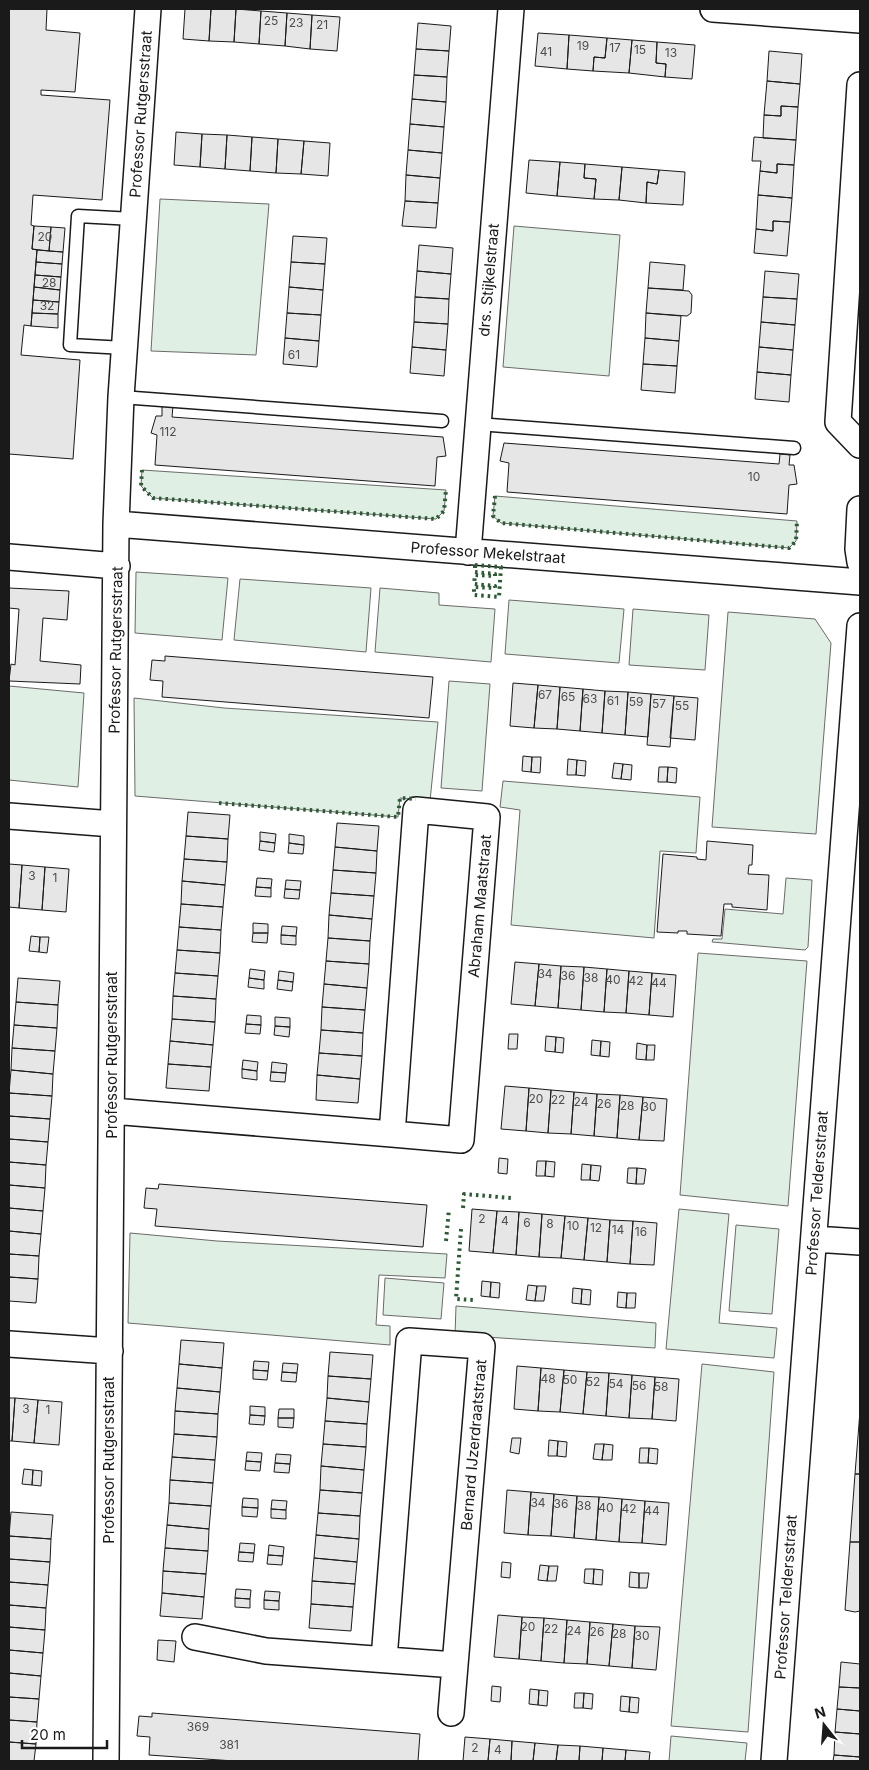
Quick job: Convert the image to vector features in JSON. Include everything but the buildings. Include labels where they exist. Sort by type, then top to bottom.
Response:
[{"type":"street","name":"Professor Rutgersstraat","points":[[106,1761],[116,524],[121,397],[148,9]]},
{"type":"street","name":"drs. Stijkelstraat","points":[[468,552],[511,9]]},
{"type":"street","points":[[713,9],[860,20]]},
{"type":"street","points":[[860,85],[838,422],[860,445]]},
{"type":"street","points":[[860,509],[858,549],[860,562]]},
{"type":"street","name":"Professor Mekelstraat","points":[[116,524],[860,582]]},
{"type":"street","points":[[9,557],[117,566]]},
{"type":"street","name":"Professor Teldersstraat","points":[[774,1761],[814,1239],[852,845],[860,626]]},
{"type":"street","name":"Abraham Maatstraat","points":[[112,1111],[461,1140],[487,817],[416,810],[392,1134]]},
{"type":"street","points":[[9,816],[113,824]]},
{"type":"street","points":[[814,1239],[860,1242]]},
{"type":"street","name":"Bernard IJzerdraatstraat","points":[[384,1659],[409,1341],[482,1346],[451,1713]]},
{"type":"street","points":[[9,1344],[110,1351]]},
{"type":"street","points":[[195,1637],[266,1651],[455,1665]]},
{"type":"lane","name":"Professor Rutgersstraat","points":[[125,348],[70,345],[78,216],[133,219]]},
{"type":"lane","points":[[121,397],[442,421]]},
{"type":"lane","points":[[478,424],[794,448]]},
{"type":"green space","points":[[160,199],[269,204],[256,355],[151,351]]},
{"type":"green space","points":[[514,226],[620,235],[609,376],[503,367]]},
{"type":"green space","points":[[142,470],[446,490],[444,511],[436,519],[153,498],[141,486]]},
{"type":"green space","points":[[495,496],[797,521],[796,541],[789,548],[501,523],[493,516]]},
{"type":"green space","points":[[136,572],[228,578],[222,640],[135,633]]},
{"type":"green space","points":[[240,579],[371,588],[366,652],[234,640]]},
{"type":"green space","points":[[380,588],[439,593],[439,605],[495,609],[491,662],[375,652]]},
{"type":"green space","points":[[509,600],[624,609],[619,663],[505,654]]},
{"type":"green space","points":[[633,609],[709,615],[705,670],[629,665]]},
{"type":"green space","points":[[728,612],[815,619],[831,643],[816,834],[712,827]]},
{"type":"green space","points":[[449,681],[490,684],[482,791],[441,788]]},
{"type":"green space","points":[[9,686],[84,693],[78,787],[9,780]]},
{"type":"green space","points":[[134,698],[224,708],[438,722],[430,801],[400,798],[398,817],[135,796]]},
{"type":"green space","points":[[503,781],[700,797],[696,853],[660,851],[654,938],[511,925],[520,810],[500,807]]},
{"type":"green space","points":[[786,878],[812,880],[808,947],[805,950],[712,942],[713,939],[722,939],[725,909],[783,914]]},
{"type":"green space","points":[[698,953],[807,961],[788,1206],[680,1195]]},
{"type":"green space","points":[[679,1209],[729,1214],[719,1323],[777,1328],[774,1358],[666,1349]]},
{"type":"green space","points":[[736,1225],[779,1229],[772,1314],[729,1311]]},
{"type":"green space","points":[[130,1233],[217,1241],[447,1254],[445,1278],[379,1275],[376,1325],[390,1326],[390,1345],[128,1323]]},
{"type":"green space","points":[[385,1278],[444,1283],[441,1319],[383,1315]]},
{"type":"green space","points":[[456,1306],[656,1323],[655,1348],[455,1335]]},
{"type":"green space","points":[[702,1364],[774,1372],[748,1732],[671,1726]]},
{"type":"green space","points":[[671,1736],[747,1743],[745,1761],[669,1761]]},
{"type":"hedge","points":[[142,470],[141,486],[153,498],[436,519],[444,511],[446,490]]},
{"type":"hedge","points":[[495,496],[493,516],[501,523],[789,548],[796,541],[797,521]]},
{"type":"hedge","points":[[475,565],[501,567],[499,597],[474,595],[474,587],[495,588],[495,586],[474,584],[475,575],[495,576],[495,574],[475,572],[475,565]]},
{"type":"hedge","points":[[219,803],[398,817],[400,798],[416,799]]},
{"type":"hedge","points":[[463,1208],[464,1194],[511,1198]]},
{"type":"hedge","points":[[446,1241],[449,1209]]},
{"type":"hedge","points":[[461,1229],[456,1299],[474,1300]]}]
